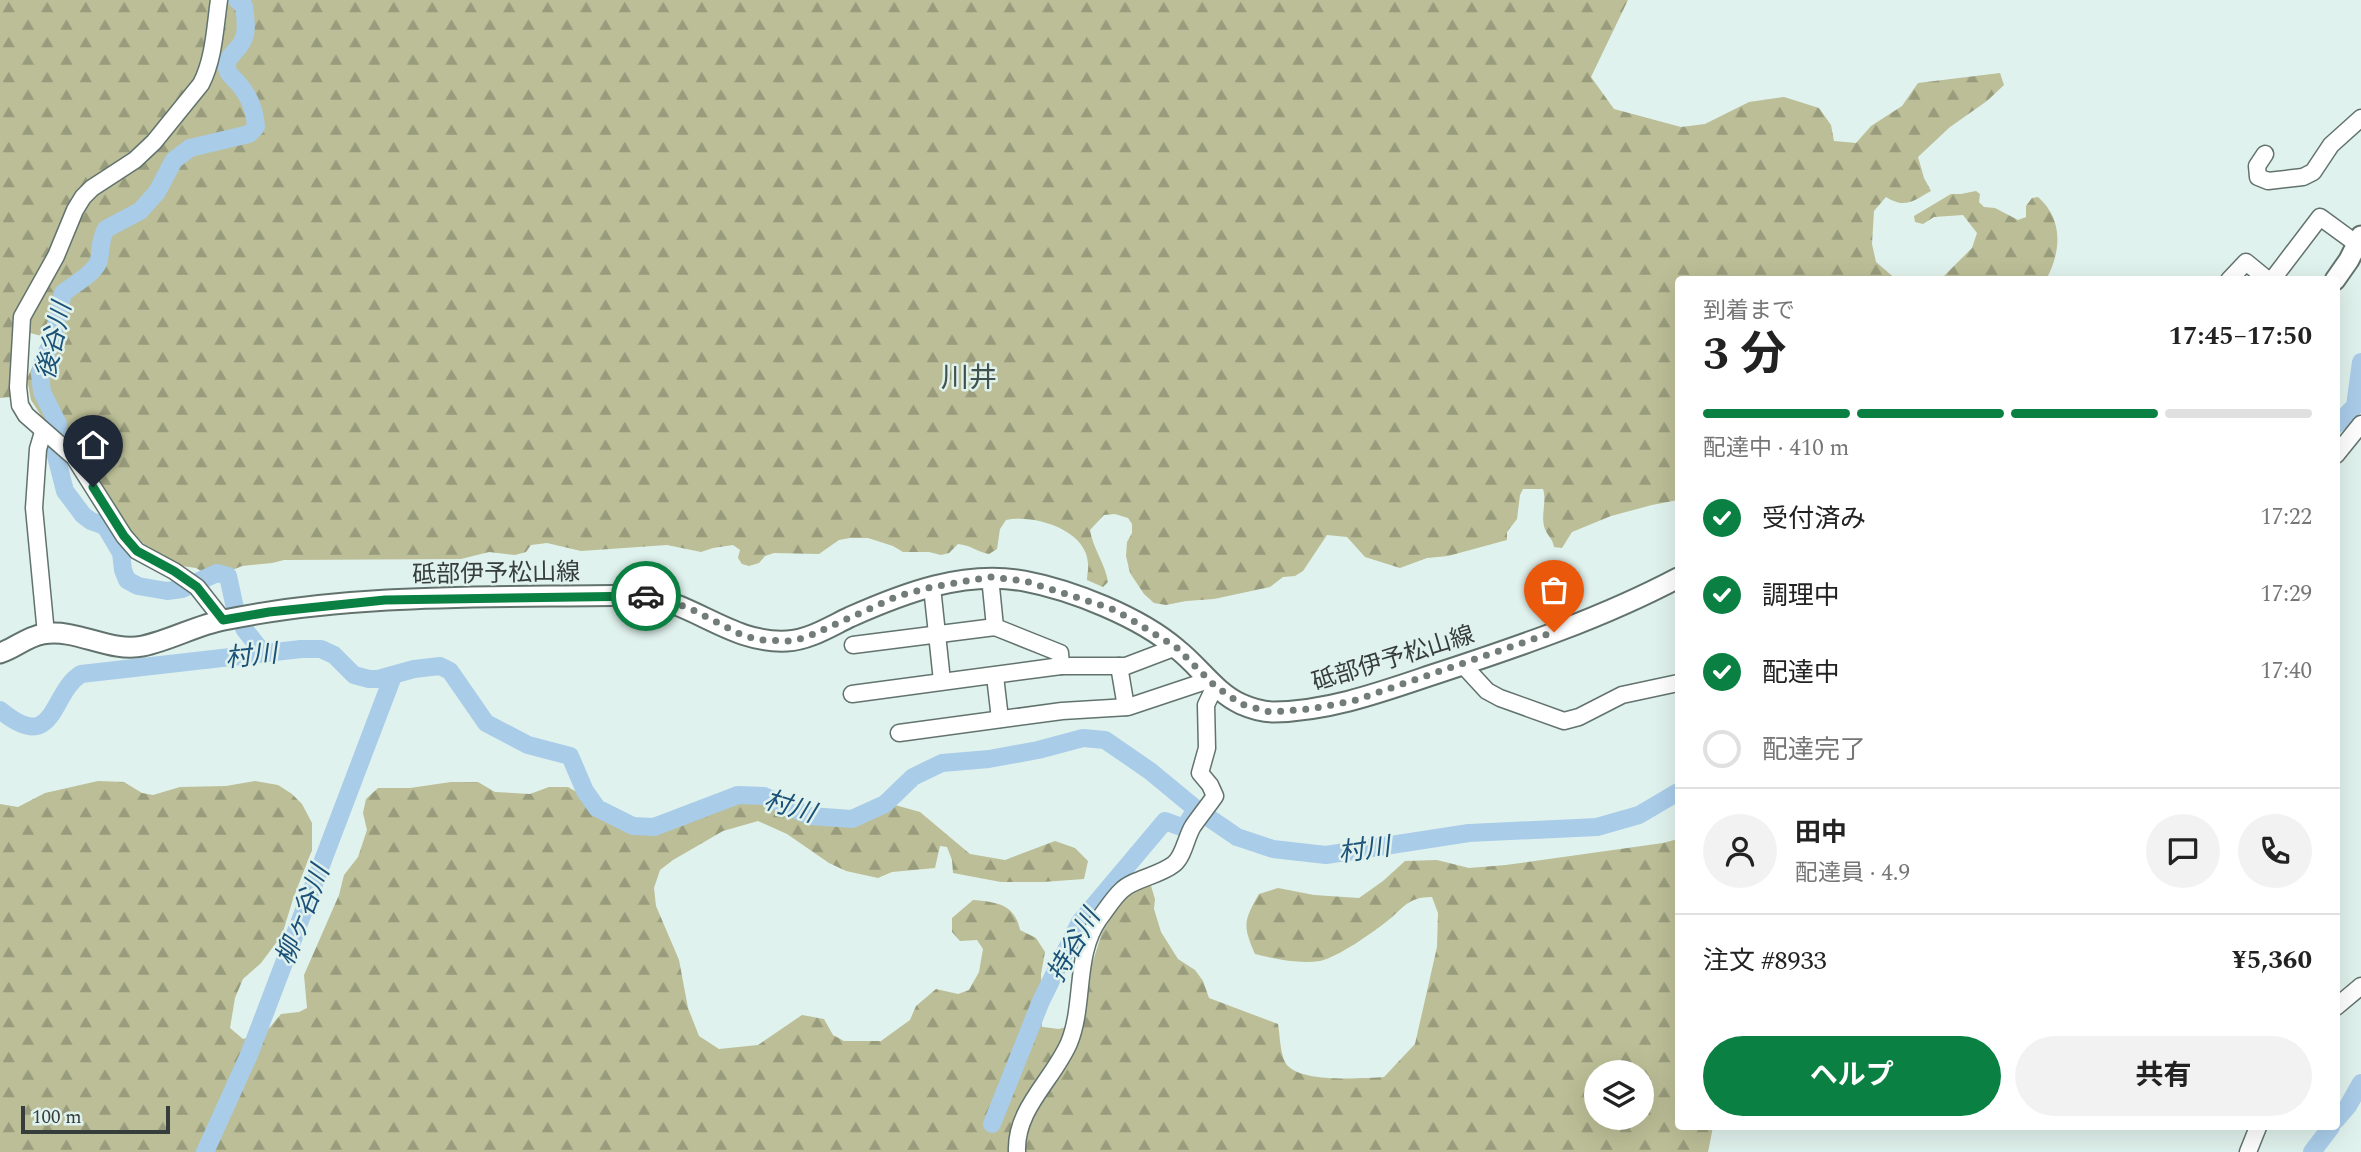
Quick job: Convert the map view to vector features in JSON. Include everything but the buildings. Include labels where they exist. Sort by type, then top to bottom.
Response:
[{"type":"main road","points":[[2337,276],[2359,240]]},
{"type":"main road","name":"砥部伊予松山線","points":[[0,653],[25,639],[46,634],[87,638],[126,647],[142,646],[223,620],[269,612],[385,600],[639,595],[656,597],[689,608],[742,635],[759,640],[791,641],[807,637],[898,596],[990,577],[1025,581],[1110,608],[1176,647],[1212,683],[1241,704],[1270,712],[1310,709],[1353,701],[1463,665],[1634,601],[1675,580]]},
{"type":"street","points":[[219,0],[210,56],[201,84],[154,142],[135,160],[83,197],[64,231],[55,256],[22,317],[18,367],[20,405],[26,415],[74,457],[114,522],[137,551],[197,587],[223,620]]},
{"type":"street","points":[[2265,154],[2258,166],[2258,177],[2267,181],[2303,177],[2313,172],[2331,145],[2361,118]]},
{"type":"street","points":[[2346,134],[2361,144]]},
{"type":"street","points":[[2273,276],[2320,216],[2359,240]]},
{"type":"street","points":[[2233,276],[2246,262],[2265,276]]},
{"type":"street","points":[[2340,450],[2361,424]]},
{"type":"street","points":[[43,432],[38,449],[34,508],[46,634]]},
{"type":"street","points":[[990,577],[995,626]]},
{"type":"street","points":[[932,587],[942,681]]},
{"type":"street","points":[[853,645],[937,636],[995,626],[1060,653],[1061,666]]},
{"type":"street","points":[[852,694],[1061,666],[1126,666],[1176,647]]},
{"type":"street","points":[[1463,665],[1487,691],[1564,720],[1579,717],[1622,695],[1675,684]]},
{"type":"street","points":[[1119,666],[1126,707]]},
{"type":"street","points":[[995,676],[1000,719]]},
{"type":"street","points":[[899,733],[1062,711],[1126,707],[1212,683]]},
{"type":"street","points":[[1017,1152],[1020,1126],[1025,1112],[1061,1060],[1070,1039],[1079,1005],[1084,958],[1097,922],[1123,888],[1160,874],[1177,862],[1192,828],[1215,796],[1200,773],[1207,748],[1206,705],[1212,683]]},
{"type":"street","points":[[2340,1004],[2361,986]]},
{"type":"street","points":[[2248,1152],[2257,1130]]},
{"type":"green space","points":[[0,0],[1628,0],[1591,77],[1614,109],[1681,127],[1705,124],[1749,102],[1784,97],[1819,108],[1831,125],[1834,141],[1856,143],[1871,126],[1902,106],[1918,83],[2000,73],[2004,85],[1987,101],[1950,127],[1918,157],[1931,191],[1904,203],[1886,197],[1874,211],[1872,244],[1876,262],[1892,276],[1675,276],[1675,501],[1611,516],[1572,532],[1562,548],[1554,547],[1545,529],[1543,489],[1523,489],[1517,519],[1507,532],[1507,540],[1448,556],[1427,558],[1400,568],[1365,557],[1347,537],[1327,535],[1303,571],[1295,576],[1283,577],[1270,587],[1214,599],[1166,605],[1154,603],[1144,594],[1130,573],[1126,556],[1132,524],[1128,518],[1115,514],[1104,515],[1090,530],[1108,582],[1103,587],[1087,580],[1085,551],[1078,541],[1056,526],[1030,519],[1006,520],[1000,529],[997,549],[989,554],[958,544],[949,553],[941,555],[903,552],[868,538],[850,538],[839,540],[819,554],[774,553],[749,566],[742,564],[738,558],[740,550],[733,545],[701,552],[667,545],[581,551],[547,543],[531,545],[526,552],[515,555],[489,552],[461,559],[284,560],[242,566],[213,578],[196,568],[182,566],[144,544],[122,521],[83,451],[42,417],[31,400],[27,379],[42,344],[41,336],[27,332],[14,338],[10,362],[14,388],[10,397],[0,398]]},
{"type":"green space","points":[[1976,191],[1980,194],[1979,202],[1984,207],[1995,208],[2018,220],[2026,217],[2026,206],[2032,198],[2038,197],[2056,226],[2057,247],[2048,276],[1944,276],[1972,248],[1977,233],[1963,215],[1934,217],[1923,224],[1915,222],[1914,216],[1951,194]]},
{"type":"green space","points":[[98,781],[124,782],[142,793],[153,795],[180,787],[226,786],[255,781],[278,785],[292,794],[302,804],[312,823],[312,850],[282,935],[261,963],[243,979],[235,998],[230,1028],[243,1039],[266,1032],[281,1014],[307,1008],[304,975],[339,895],[344,875],[358,857],[367,830],[363,813],[366,799],[378,788],[478,782],[495,792],[530,794],[549,787],[568,787],[580,794],[594,814],[631,832],[654,835],[707,816],[741,800],[766,802],[806,819],[862,821],[895,805],[920,812],[970,854],[1005,860],[1055,841],[1075,848],[1088,861],[1084,879],[1001,882],[953,873],[947,847],[940,846],[935,868],[892,872],[878,878],[846,871],[829,863],[787,834],[758,821],[723,831],[660,870],[654,888],[656,906],[679,960],[688,1008],[699,1036],[719,1049],[758,1045],[802,1015],[824,1019],[833,1035],[844,1041],[881,1041],[910,1020],[916,1006],[936,989],[958,994],[969,990],[979,972],[983,949],[977,940],[960,941],[952,932],[952,918],[973,900],[997,904],[1009,910],[1020,930],[1036,938],[1045,952],[1041,974],[1042,1027],[1059,1029],[1083,1022],[1091,967],[1102,933],[1128,889],[1151,886],[1161,932],[1178,959],[1195,970],[1203,981],[1209,998],[1278,1024],[1285,1062],[1302,1074],[1330,1078],[1384,1077],[1415,1044],[1437,947],[1438,913],[1432,897],[1406,904],[1386,922],[1336,955],[1320,961],[1304,962],[1255,954],[1246,924],[1259,894],[1278,888],[1314,895],[1359,898],[1405,861],[1437,860],[1469,868],[1675,840],[1675,1130],[1712,1130],[1708,1152],[0,1152],[0,804],[18,807],[45,793]]},
{"type":"waterway","name":"後谷川","points":[[237,0],[244,6],[245,36],[229,60],[227,68],[248,97],[256,127],[249,134],[190,148],[174,160],[157,192],[140,211],[106,229],[98,263],[63,293],[52,342],[40,374],[42,392],[58,424],[55,452],[65,491],[83,515],[105,526],[121,553],[127,580],[138,586],[167,591],[182,589],[217,573],[228,576],[235,608],[245,630],[264,654]]},
{"type":"waterway","name":"村川","points":[[2340,421],[2355,406],[2361,362]]},
{"type":"waterway","name":"村川","points":[[0,710],[18,722],[32,726],[42,724],[71,683],[81,674],[301,649],[321,649],[334,655],[354,675],[369,679],[440,666],[450,671],[486,723],[528,745],[570,756],[585,791],[597,808],[633,826],[654,827],[738,795],[764,796],[810,816],[852,819],[885,804],[913,777],[942,763],[989,759],[1083,738],[1105,740],[1237,837],[1273,849],[1326,855],[1469,833],[1597,827],[1639,815],[1675,794]]},
{"type":"waterway","name":"柳ヶ谷川","points":[[205,1152],[249,1055],[393,676]]},
{"type":"waterway","name":"持谷川","points":[[992,1124],[1041,1001],[1080,922],[1165,821],[1184,828],[1196,809]]},
{"type":"waterway","points":[[2340,1115],[2361,1083]]},
{"type":"waterway","points":[[2312,1152],[2329,1130]]},
{"type":"way so far","points":[[646,596],[689,608],[742,635],[759,640],[791,641],[807,637],[898,596],[950,582],[990,577],[1025,581],[1110,608],[1127,617],[1176,647],[1215,686],[1241,704],[1270,712],[1310,709],[1353,701],[1554,632]]},
{"type":"district","name":"川井","points":[[969,377]]},
{"type":"route","points":[[93,487],[124,536],[137,551],[197,587],[223,620],[269,612],[385,600],[646,596]]}]
